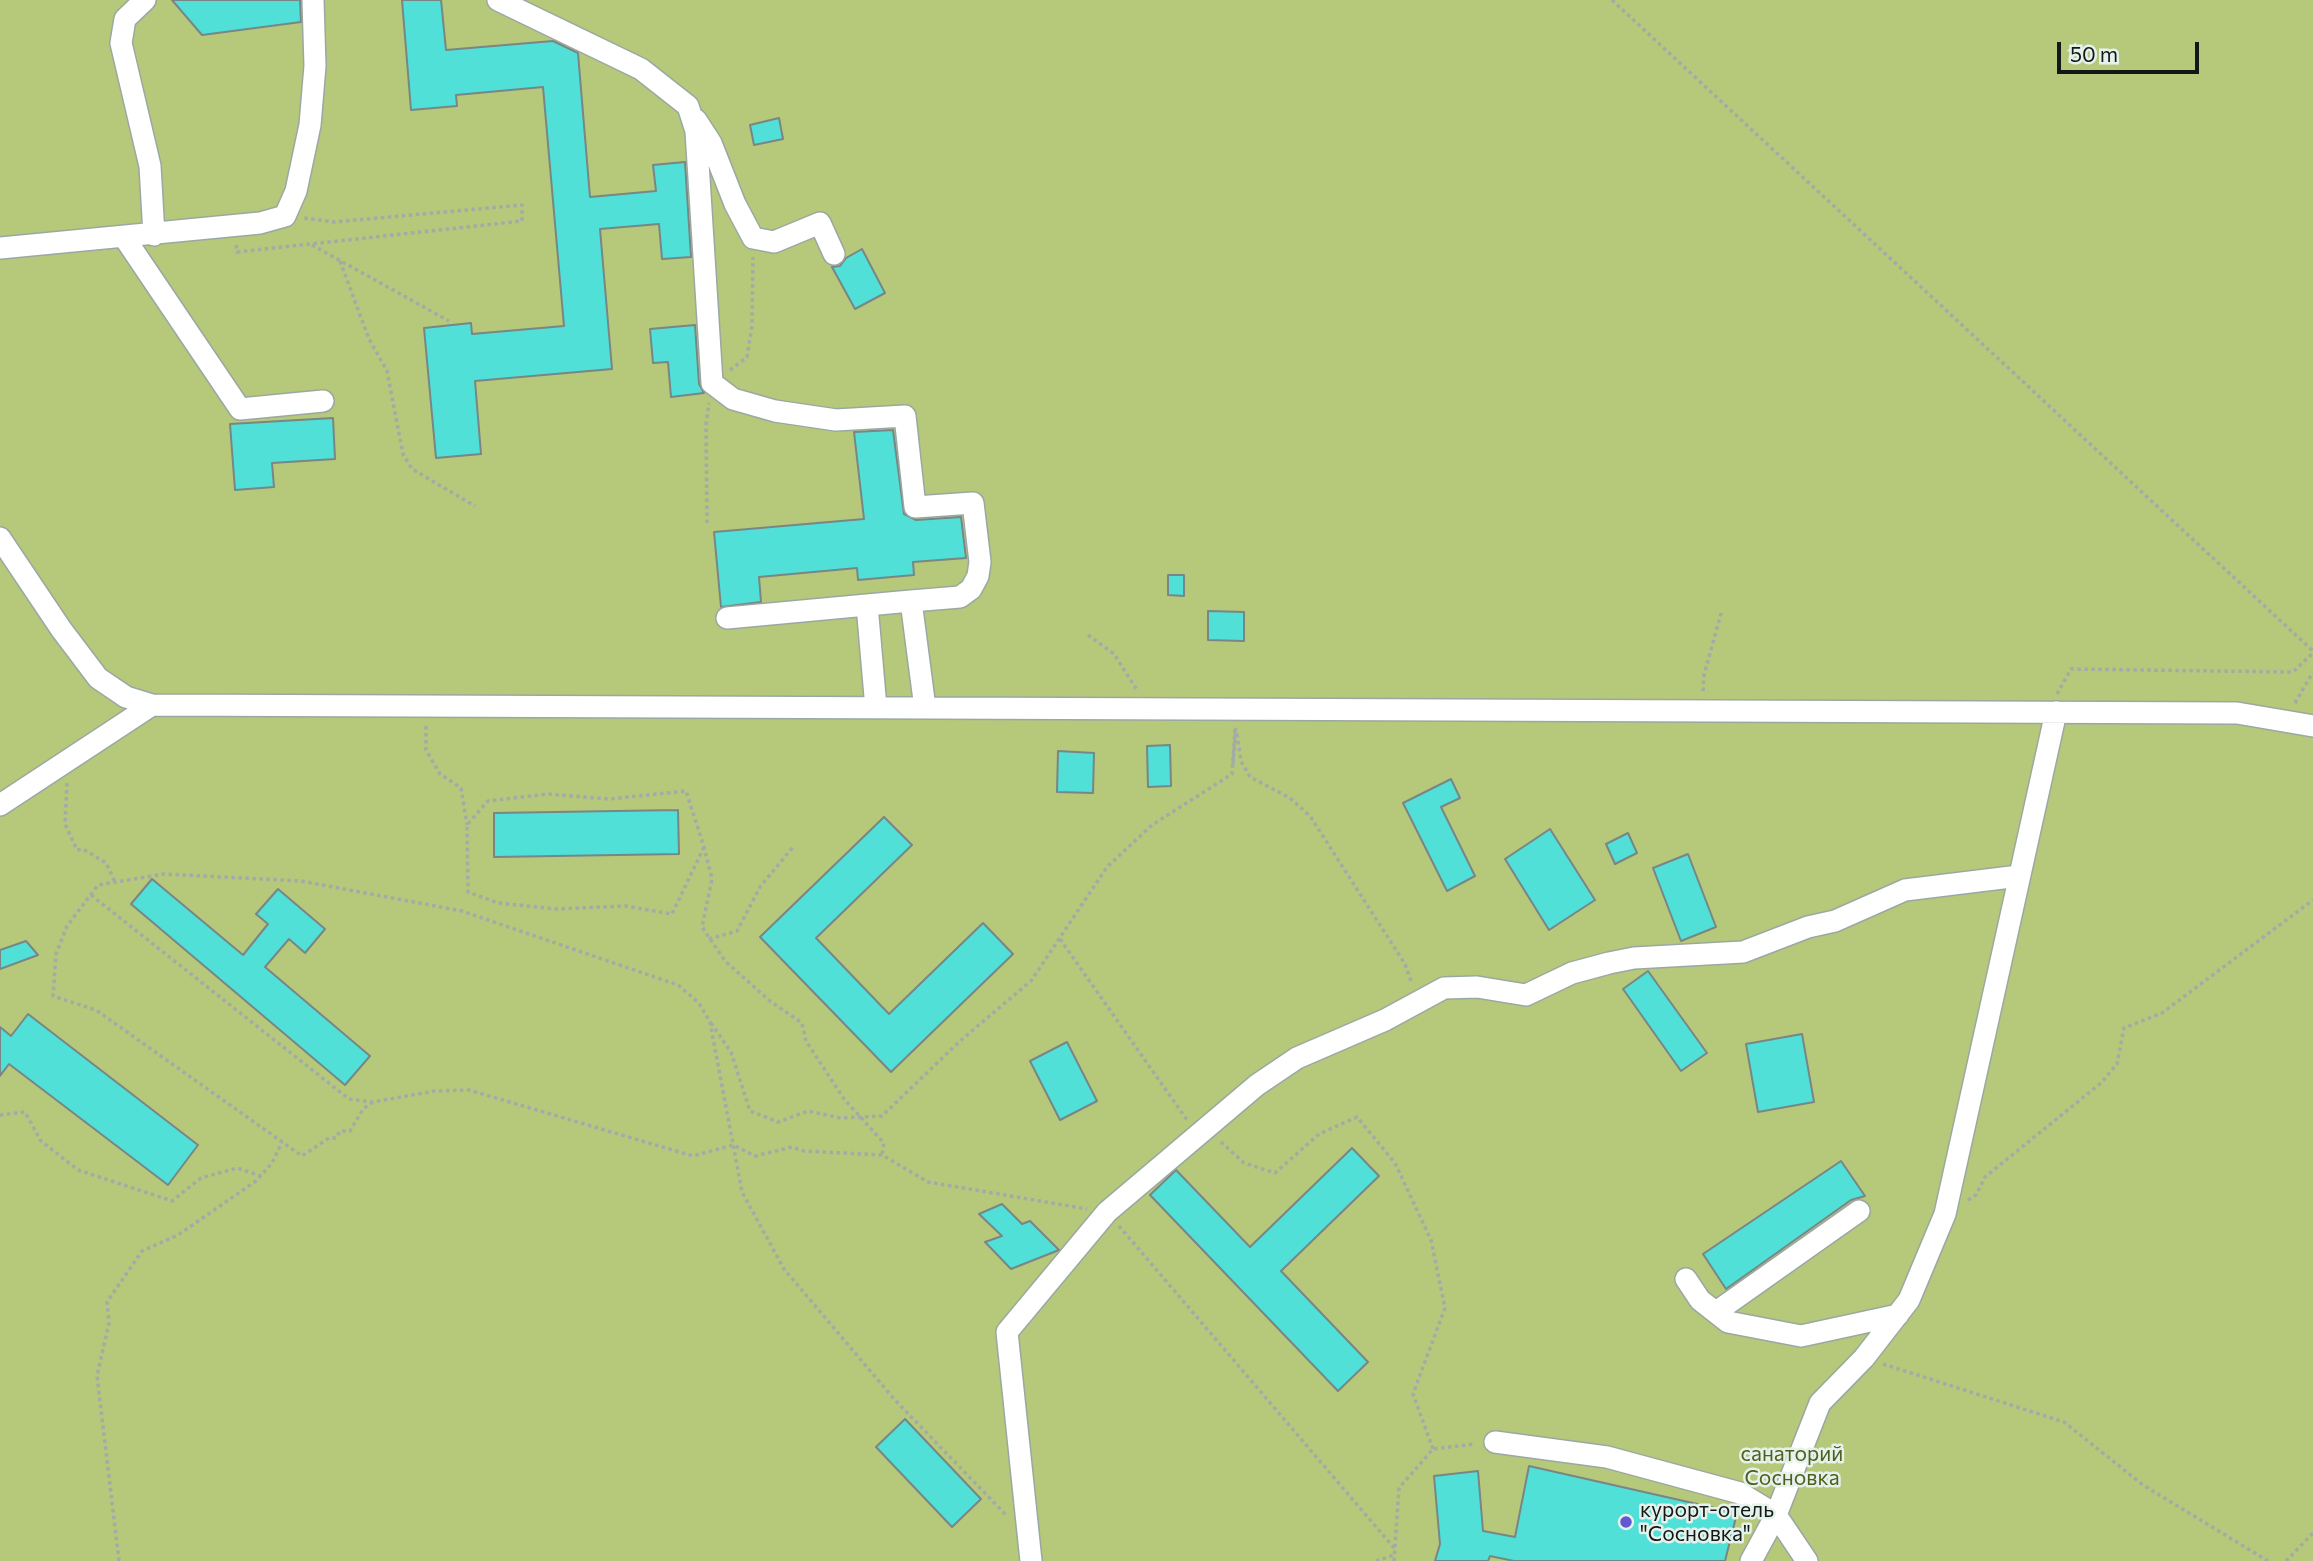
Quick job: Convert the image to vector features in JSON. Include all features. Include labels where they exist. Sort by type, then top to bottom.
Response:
[{"type":"street","points":[[145,0],[125,19],[121,43],[150,166],[154,235]]},
{"type":"street","points":[[0,248],[154,235],[233,226],[285,216],[296,191],[310,125],[315,66],[313,0]]},
{"type":"street","points":[[498,0],[641,69],[688,106],[711,143],[735,204],[753,238],[774,242],[820,223],[834,254]]},
{"type":"street","points":[[688,106],[696,131],[712,383],[733,399],[775,411],[836,420],[905,416],[915,507],[973,503],[981,562],[971,589],[960,597],[727,618]]},
{"type":"street","points":[[124,237],[240,409],[323,401]]},
{"type":"street","points":[[0,538],[98,678],[125,697],[152,705],[1150,709],[1236,717],[1706,711],[2236,713],[2313,726]]},
{"type":"street","points":[[911,601],[925,708]]},
{"type":"street","points":[[867,605],[876,708]]},
{"type":"street","points":[[0,805],[152,705]]},
{"type":"street","points":[[1751,1561],[1776,1515],[1821,1403],[1864,1358],[1909,1300],[1945,1214],[2019,876],[2051,712]]},
{"type":"street","points":[[1030,1551],[1007,1332],[1107,1212],[1257,1086],[1297,1058],[1385,1020],[1444,988],[1477,987],[1526,995],[1572,973],[1634,958],[1742,953],[1808,926],[1835,921],[1905,890],[2019,876]]},
{"type":"street","points":[[1716,1312],[1859,1211]]},
{"type":"street","points":[[1686,1279],[1700,1300],[1728,1322],[1801,1336],[1898,1315]]},
{"type":"street","points":[[1495,1442],[1607,1457],[1740,1493],[1776,1515],[1807,1561]]},
{"type":"path","points":[[1612,0],[2313,652],[2293,672],[2071,669],[2051,712]]},
{"type":"path","points":[[233,226],[237,252],[522,221],[522,205],[334,222],[285,216]]},
{"type":"path","points":[[708,523],[706,425],[712,383],[747,357],[752,326],[753,238]]},
{"type":"path","points":[[311,244],[449,321]]},
{"type":"path","points":[[340,261],[369,339],[387,371],[403,454],[412,469],[475,506]]},
{"type":"path","points":[[1706,711],[1704,675],[1722,610]]},
{"type":"path","points":[[1088,635],[1114,654],[1150,709]]},
{"type":"path","points":[[2284,721],[2313,672]]},
{"type":"path","points":[[426,706],[426,750],[440,774],[461,788],[467,825],[468,892],[498,903],[556,909],[625,905],[672,914],[704,846]]},
{"type":"path","points":[[373,1102],[363,1109],[350,1131],[340,1131],[335,1138],[329,1138],[302,1156],[96,1010],[53,996],[56,954],[67,926],[98,885],[164,874],[301,881],[462,911],[678,985],[699,1003],[731,1052],[750,1111],[778,1122],[808,1111],[841,1118],[882,1116],[960,1041],[1031,981],[1107,867],[1152,825],[1232,774],[1236,717]]},
{"type":"path","points":[[1233,764],[1236,717]]},
{"type":"path","points":[[1236,717],[1241,761],[1250,777],[1290,798],[1310,816],[1405,964],[1416,995],[1422,1000]]},
{"type":"path","points":[[68,760],[65,824],[77,850],[83,849],[106,863],[115,882]]},
{"type":"path","points":[[467,825],[488,801],[548,794],[608,799],[686,791],[712,879],[702,927],[725,961],[770,1001],[802,1023],[806,1041],[859,1117],[884,1143],[883,1155]]},
{"type":"path","points":[[709,939],[737,931],[760,887],[793,847]]},
{"type":"path","points":[[91,894],[349,1099],[373,1102],[435,1091],[469,1090],[693,1156],[733,1145],[755,1156],[792,1147],[804,1151],[883,1155],[928,1182],[1107,1212],[1395,1552]]},
{"type":"path","points":[[1945,1214],[1976,1195],[1985,1177],[2101,1083],[2117,1064],[2124,1028],[2162,1013],[2313,900]]},
{"type":"path","points":[[1060,939],[1202,1132],[1244,1163],[1275,1173],[1319,1134],[1357,1117],[1395,1163],[1431,1240],[1446,1308],[1413,1394],[1433,1449]]},
{"type":"path","points":[[710,1021],[742,1192],[784,1269],[894,1399],[1030,1551]]},
{"type":"path","points":[[0,1115],[25,1112],[41,1141],[78,1170],[172,1201],[201,1178],[237,1168],[261,1176]]},
{"type":"path","points":[[119,1561],[97,1376],[108,1323],[107,1302],[142,1251],[178,1235],[261,1176],[272,1163],[282,1142]]},
{"type":"path","points":[[1864,1358],[2064,1422],[2143,1485],[2268,1561]]},
{"type":"path","points":[[1394,1561],[1399,1488],[1433,1449],[1495,1442]]},
{"type":"path","points":[[2286,1561],[2313,1533]]},
{"type":"path","points":[[1376,1561],[1395,1552]]},
{"type":"green space","name":"санаторий Сосновка","points":[[0,0],[2313,0],[2313,1561],[0,1561]]},
{"type":"building","points":[[172,0],[300,0],[301,22],[202,35]]},
{"type":"building","points":[[402,0],[441,0],[446,50],[553,41],[578,53],[590,197],[656,191],[653,165],[685,162],[691,257],[662,259],[659,224],[600,229],[612,369],[475,381],[481,454],[436,458],[424,328],[471,323],[472,334],[564,326],[543,87],[456,95],[457,106],[411,110]]},
{"type":"building","points":[[779,118],[783,139],[754,145],[750,125]]},
{"type":"building","points":[[862,249],[885,293],[855,309],[832,267],[840,266],[846,258]]},
{"type":"building","points":[[695,325],[699,384],[704,393],[671,397],[668,362],[653,363],[650,329]]},
{"type":"building","points":[[333,418],[335,459],[272,463],[274,487],[235,490],[230,424]]},
{"type":"building","points":[[893,430],[904,514],[916,520],[961,517],[966,558],[913,562],[914,575],[858,580],[857,568],[759,577],[761,602],[721,607],[714,532],[864,519],[854,432]]},
{"type":"building","points":[[1168,575],[1184,575],[1184,596],[1168,595]]},
{"type":"building","points":[[1208,611],[1244,612],[1244,641],[1208,640]]},
{"type":"building","points":[[1170,745],[1171,786],[1148,787],[1147,746]]},
{"type":"building","points":[[1058,751],[1094,753],[1093,793],[1057,792]]},
{"type":"building","points":[[1451,779],[1460,798],[1441,807],[1475,876],[1447,891],[1403,803]]},
{"type":"building","points":[[678,810],[679,854],[494,857],[494,813]]},
{"type":"building","points":[[884,817],[912,845],[816,938],[889,1014],[983,923],[1013,954],[891,1072],[760,937]]},
{"type":"building","points":[[1550,829],[1595,900],[1549,930],[1505,859]]},
{"type":"building","points":[[1628,833],[1637,853],[1615,864],[1606,844]]},
{"type":"building","points":[[1688,854],[1716,927],[1681,941],[1653,868]]},
{"type":"building","points":[[152,879],[243,955],[268,924],[256,914],[278,889],[325,929],[305,953],[289,939],[265,967],[370,1056],[345,1085],[131,904]]},
{"type":"building","points":[[26,941],[38,955],[0,969],[0,950]]},
{"type":"building","points":[[1648,971],[1707,1053],[1681,1071],[1623,989]]},
{"type":"building","points":[[28,1014],[198,1145],[168,1185],[9,1064],[0,1076],[0,1027],[11,1036]]},
{"type":"building","points":[[1802,1034],[1814,1102],[1758,1112],[1746,1044]]},
{"type":"building","points":[[1067,1042],[1097,1101],[1060,1120],[1030,1061]]},
{"type":"building","points":[[1352,1148],[1379,1176],[1281,1271],[1368,1362],[1338,1391],[1150,1195],[1176,1170],[1250,1247]]},
{"type":"building","points":[[1841,1161],[1865,1196],[1851,1200],[1726,1289],[1703,1254]]},
{"type":"building","points":[[1002,1204],[1022,1224],[1030,1221],[1059,1250],[1011,1269],[985,1242],[1002,1236],[979,1214]]},
{"type":"building","points":[[905,1419],[981,1499],[952,1527],[876,1447]]},
{"type":"building","name":"курорт-отель \"Сосновка\"","points":[[1529,1466],[1737,1513],[1725,1561],[1514,1561],[1490,1556],[1488,1561],[1435,1561],[1440,1544],[1434,1476],[1478,1471],[1483,1531],[1515,1537]]},
{"type":"place","name":"курорт-отель \"Сосновка\"","points":[[1626,1522]]}]
